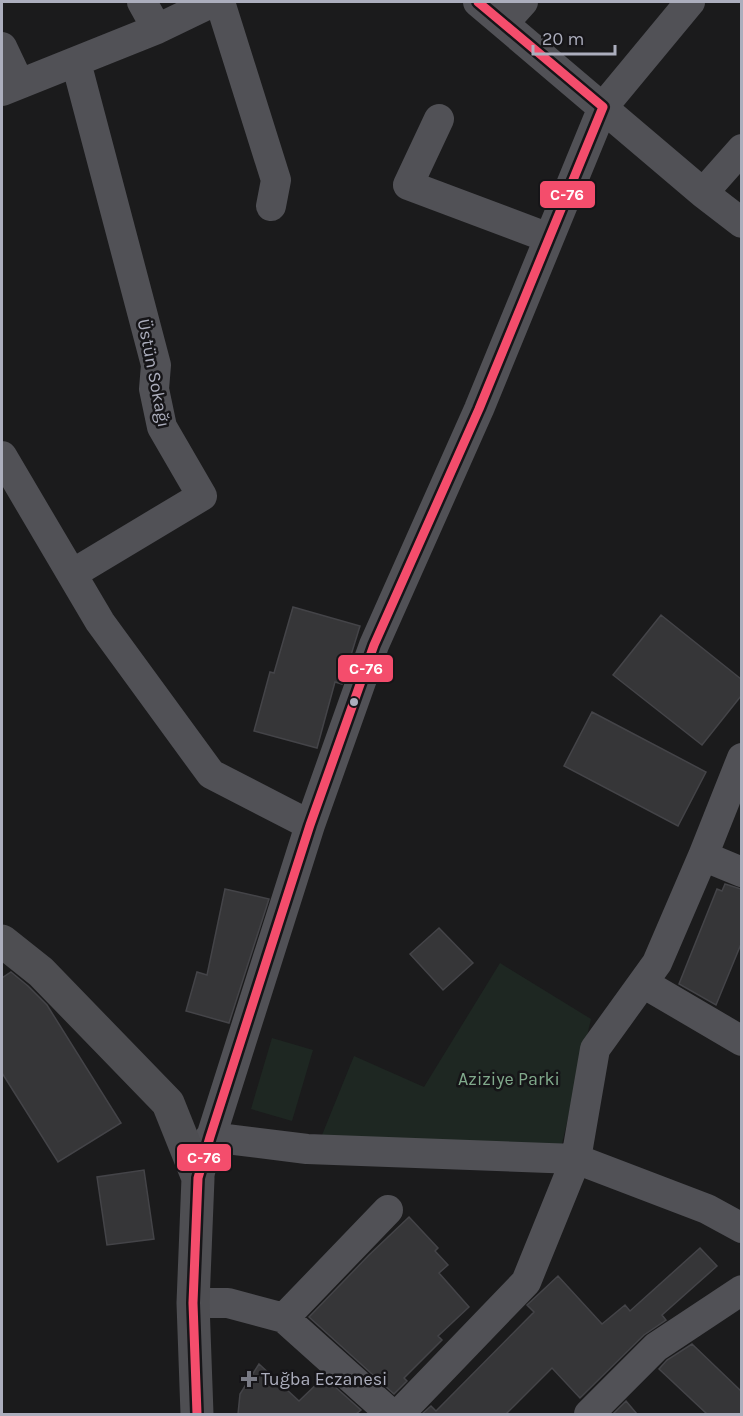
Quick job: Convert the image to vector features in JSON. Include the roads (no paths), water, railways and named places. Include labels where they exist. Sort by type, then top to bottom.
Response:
[{"type":"main road","points":[[2,941],[41,972],[168,1103],[198,1178],[193,1303],[197,1414]]},
{"type":"street","points":[[142,2],[157,29]]},
{"type":"street","points":[[2,47],[10,87],[157,29],[213,2]]},
{"type":"street","points":[[220,2],[276,180],[271,206]]},
{"type":"street","points":[[478,2],[513,12],[603,106],[741,223]]},
{"type":"street","points":[[198,1178],[310,825],[374,645],[479,409],[603,106],[690,2]]},
{"type":"street","name":"Üstün Sokağı","points":[[72,574],[202,496],[162,427],[154,389],[156,364],[76,62]]},
{"type":"street","points":[[439,119],[408,185],[549,238]]},
{"type":"street","points":[[703,193],[741,149]]},
{"type":"street","points":[[2,456],[100,622],[211,774],[310,825]]},
{"type":"street","points":[[399,1414],[526,1282],[576,1159],[595,1049],[657,963],[703,856],[741,758]]},
{"type":"street","points":[[703,856],[741,872]]},
{"type":"street","points":[[642,983],[741,1041]]},
{"type":"street","points":[[210,1137],[307,1149],[576,1159],[707,1209],[741,1228]]},
{"type":"street","points":[[284,1318],[388,1210]]},
{"type":"street","points":[[589,1414],[656,1347],[741,1290]]},
{"type":"street","points":[[193,1303],[228,1303],[284,1318],[392,1414]]},
{"type":"place","name":"Tuğba Eczanesi","points":[[249,1379]]},
{"type":"park label","name":"Aziziye Parki","points":[[509,1079]]}]
